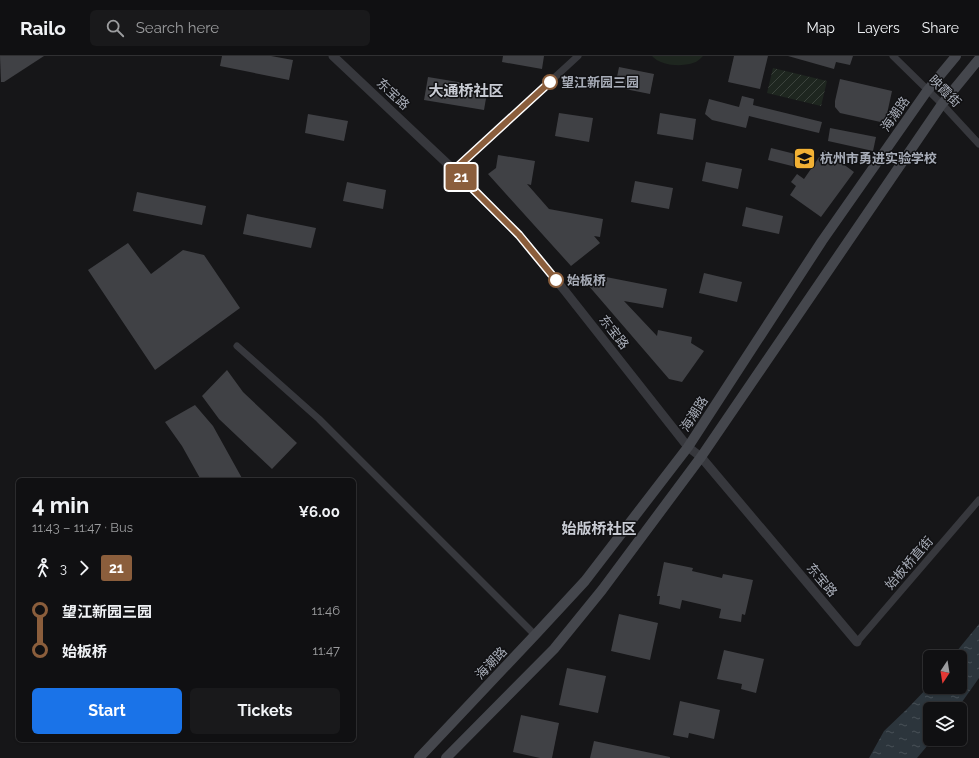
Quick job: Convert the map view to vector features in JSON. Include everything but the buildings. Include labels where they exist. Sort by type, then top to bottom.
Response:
[{"type":"main road","name":"海潮路","points":[[419,758],[585,581],[688,447],[822,241],[927,91],[956,56]]},
{"type":"main road","points":[[446,758],[554,649],[602,590],[701,457],[942,104],[979,59]]},
{"type":"street","name":"东宝路","points":[[333,56],[454,170],[519,235],[566,291],[688,447],[701,457],[857,642]]},
{"type":"street","points":[[454,170],[578,56]]},
{"type":"street","name":"映霞街","points":[[893,56],[927,91],[942,104],[979,144]]},
{"type":"street","points":[[237,346],[319,419],[535,635]]},
{"type":"street","name":"始板桥直街","points":[[857,642],[979,500]]},
{"type":"shaded area","points":[[652,56],[703,56],[694,63],[671,65],[661,62]]},
{"type":"shaded area","points":[[773,68],[827,81],[821,106],[767,93]]},
{"type":"water","points":[[979,624],[979,678],[962,702],[923,702],[923,746],[927,746],[917,758],[869,758],[884,731],[923,692],[923,694],[967,694],[967,650],[958,650]]},
{"type":"bus line","name":"21","points":[[550,82],[454,170],[519,235],[556,280]]},
{"type":"place","name":"望江新园三园","points":[[550,82]]},
{"type":"place","name":"杭州市勇进实验学校","points":[[804,158]]},
{"type":"place","name":"始板桥","points":[[556,280]]},
{"type":"district","name":"大通桥社区","points":[[466,91]]},
{"type":"district","name":"始版桥社区","points":[[599,529]]}]
